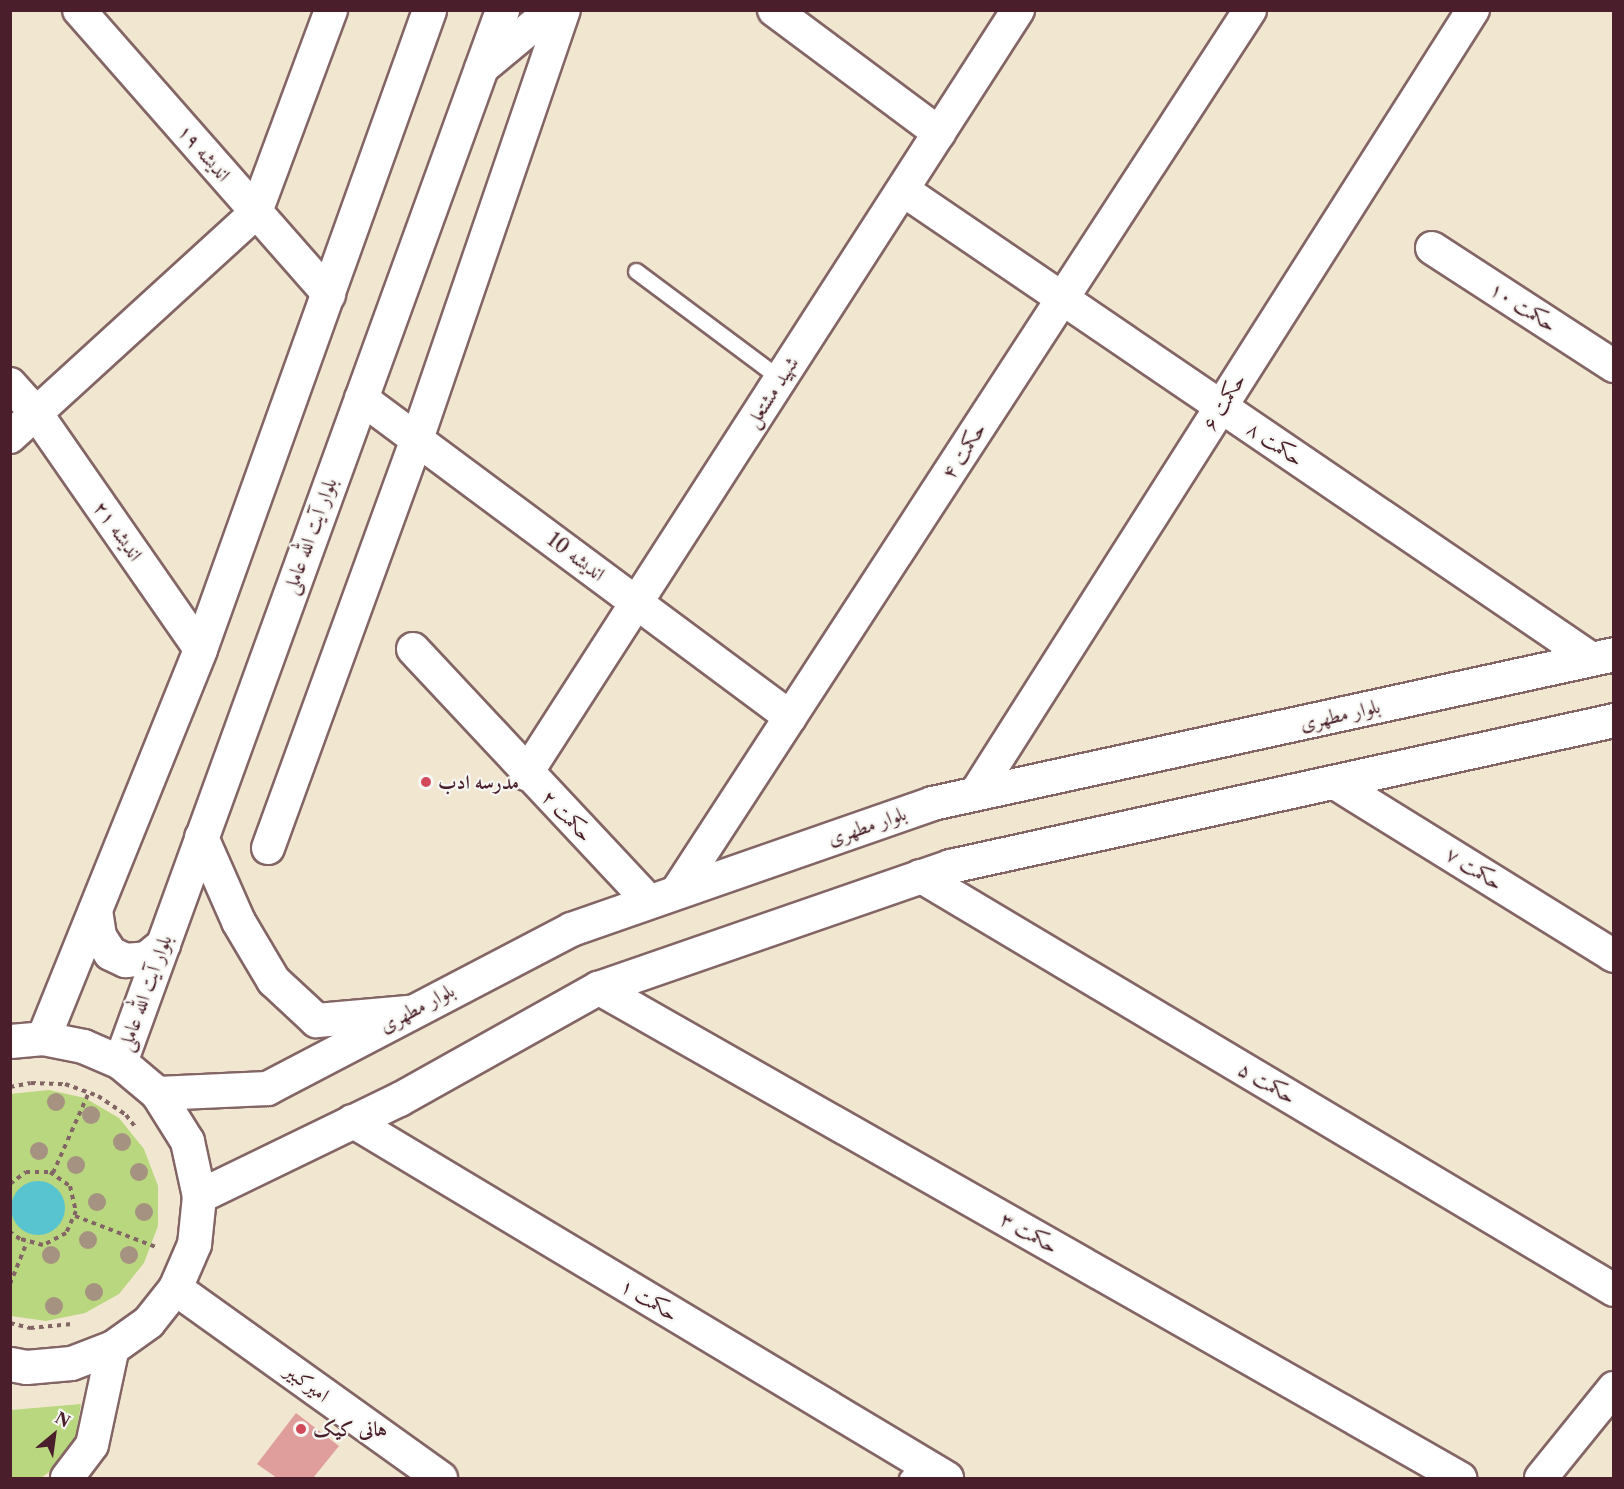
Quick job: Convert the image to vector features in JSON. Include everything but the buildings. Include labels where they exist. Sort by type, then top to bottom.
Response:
[{"type":"street","name":"اندیشه ۱۹","points":[[79,10],[330,295]]},
{"type":"street","points":[[10,437],[256,212],[331,10]]},
{"type":"street","points":[[43,1038],[200,649],[330,295],[429,10]]},
{"type":"street","name":"بلوار آیت‌ الله عاملی","points":[[120,1062],[502,10]]},
{"type":"street","points":[[481,69],[552,10]]},
{"type":"street","points":[[268,848],[417,439],[564,10]]},
{"type":"street","points":[[774,10],[939,133]]},
{"type":"street","name":"شهید مشتعل","points":[[526,774],[1018,10]]},
{"type":"street","name":"حکمت ۴","points":[[663,896],[790,717],[1250,10]]},
{"type":"street","name":"حکمت ۶","points":[[975,794],[1473,10]]},
{"type":"street","name":"حکمت ۸","points":[[903,190],[1221,407],[1601,656]]},
{"type":"street","name":"حکمت ۱۰","points":[[1432,248],[1614,366]]},
{"type":"street","name":"اندیشه ۲۱","points":[[10,384],[36,413],[200,649]]},
{"type":"street","name":"اندیشه 10","points":[[361,398],[790,717]]},
{"type":"street","name":"حکمت ۲","points":[[413,649],[526,774],[663,896]]},
{"type":"street","name":"بلوار مطهری","points":[[157,1093],[267,1088],[408,1012],[571,929],[932,803],[1232,740],[1601,656]]},
{"type":"street","points":[[199,1196],[399,1099],[598,988],[920,876],[950,866],[1614,720]]},
{"type":"street","name":"حکمت ۷","points":[[1335,783],[1614,956]]},
{"type":"street","points":[[201,837],[237,921],[273,980],[316,1020],[408,1012]]},
{"type":"street","name":"حکمت ۵","points":[[920,876],[1614,1290]]},
{"type":"street","points":[[95,910],[99,936],[110,953],[125,960],[146,958],[163,944]]},
{"type":"street","name":"حکمت ۳","points":[[598,988],[1460,1479]]},
{"type":"street","points":[[10,1041],[43,1038],[83,1046],[120,1062],[157,1093],[187,1141],[199,1196],[194,1244],[175,1288],[148,1322],[113,1347],[71,1363],[26,1367],[10,1364]]},
{"type":"street","name":"حکمت ۱","points":[[352,1121],[913,1471],[947,1479]]},
{"type":"street","name":"امیرکبیر","points":[[175,1288],[440,1479]]},
{"type":"street","points":[[67,1479],[92,1445],[113,1347]]},
{"type":"street","points":[[1541,1479],[1614,1388]]},
{"type":"lane","points":[[636,271],[781,379]]},
{"type":"path","points":[[10,1087],[31,1083],[65,1084],[89,1092],[126,1115],[140,1133]]},
{"type":"path","points":[[53,1173],[89,1092]]},
{"type":"path","points":[[10,1184],[26,1172],[53,1173],[70,1186],[75,1198],[75,1216],[66,1233],[56,1241],[44,1245],[27,1242],[10,1232]]},
{"type":"path","points":[[75,1216],[157,1247]]},
{"type":"path","points":[[10,1284],[27,1242]]},
{"type":"path","points":[[153,1256],[160,1242]]},
{"type":"path","points":[[10,1323],[60,1327],[82,1321]]},
{"type":"green space","points":[[49,1090],[85,1098],[119,1118],[144,1149],[158,1186],[158,1226],[144,1263],[119,1294],[85,1313],[46,1321],[11,1316],[10,1094]]},
{"type":"green space","points":[[81,1404],[73,1454],[41,1478],[11,1478],[11,1410]]},
{"type":"water","points":[[38,1181],[48,1183],[57,1189],[63,1198],[65,1208],[63,1218],[57,1227],[48,1233],[38,1235],[28,1233],[19,1227],[13,1218],[11,1208],[13,1198],[19,1189],[28,1183]]},
{"type":"place","name":"مدرسه ادب","points":[[426,782]]},
{"type":"place","name":"هانی کیک","points":[[301,1429]]}]
